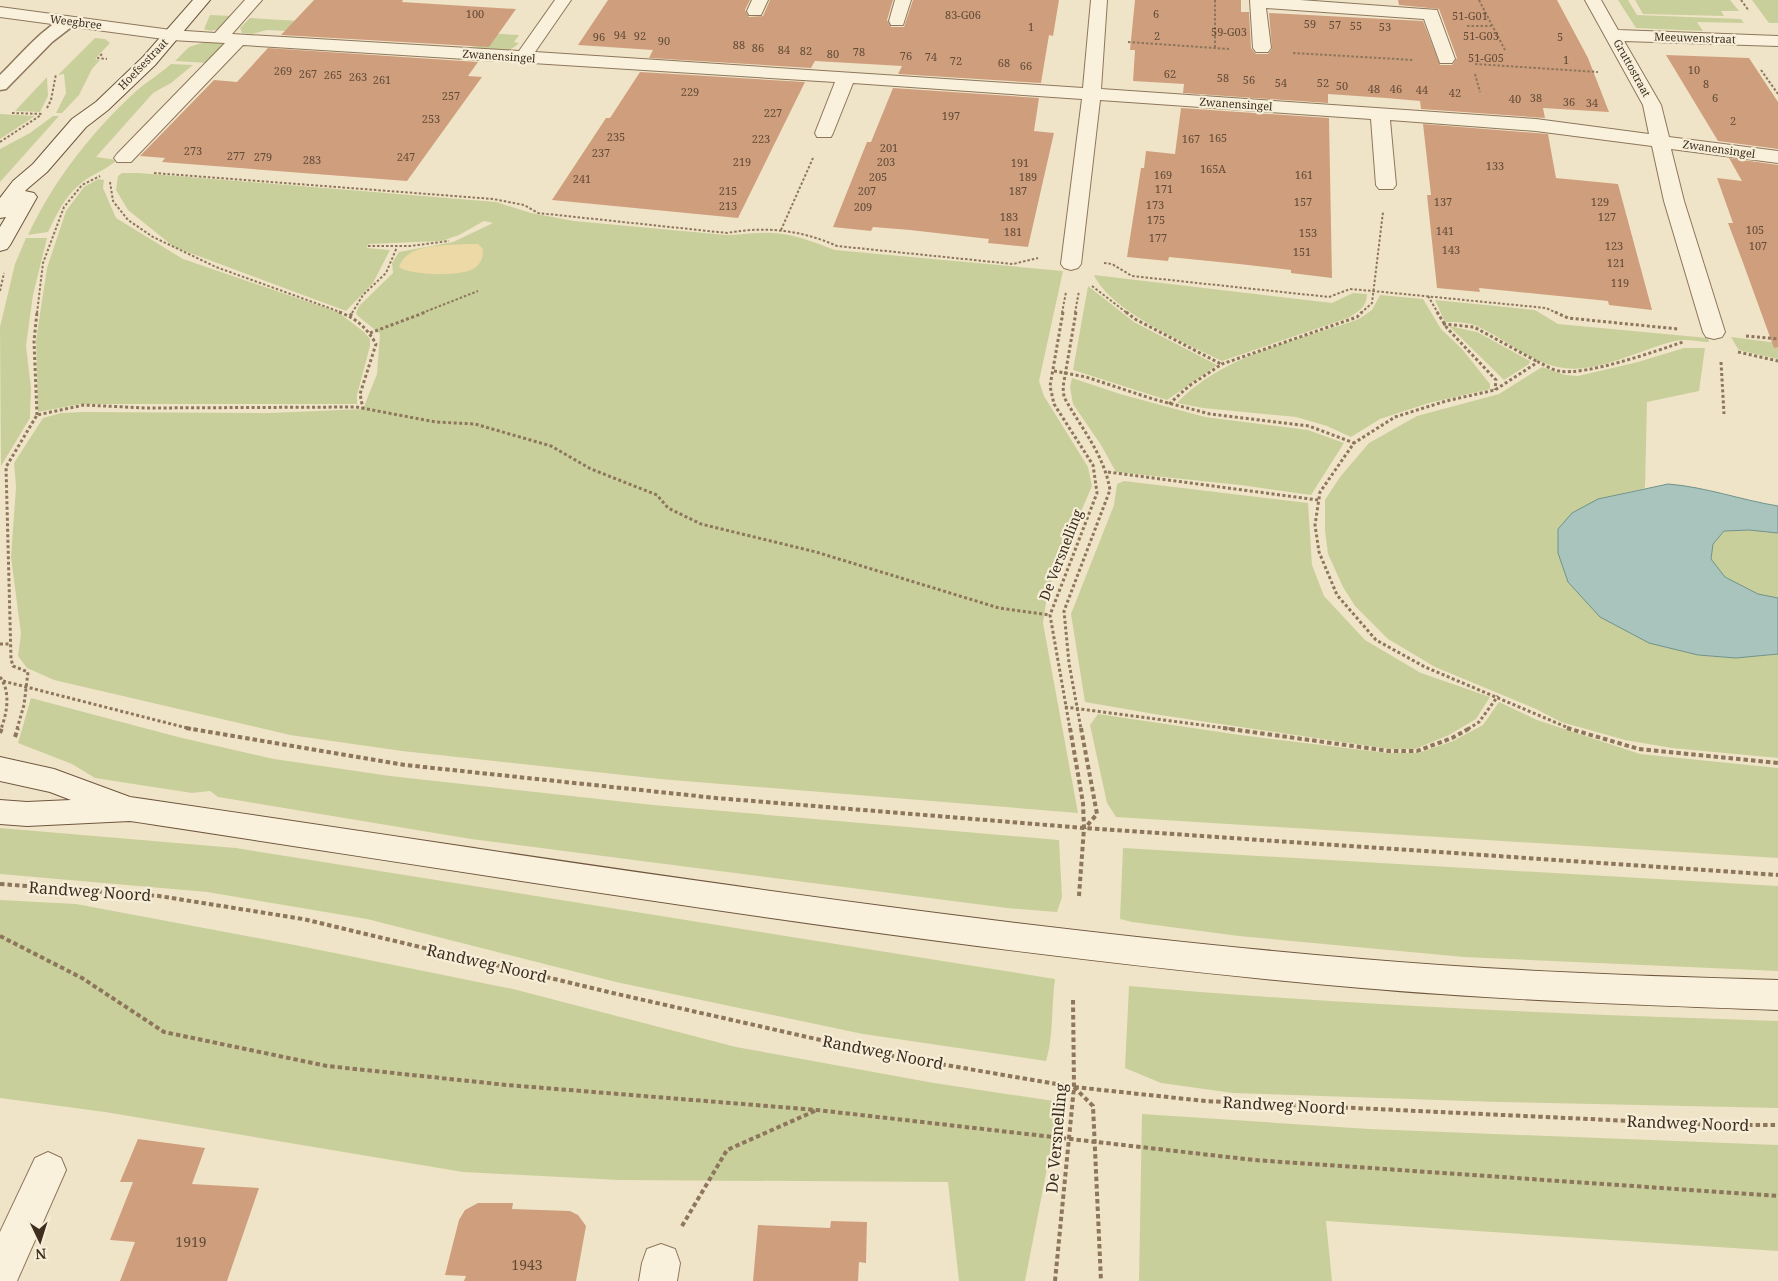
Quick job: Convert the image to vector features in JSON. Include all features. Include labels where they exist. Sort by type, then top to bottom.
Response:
[{"type":"street","name":"Hoefsestraat","points":[[79,123],[88,106],[136,49],[182,0]]},
{"type":"street","name":"Hoefsestraat","points":[[0,212],[20,185],[40,168],[79,123],[102,106],[136,74],[202,0]]},
{"type":"street","points":[[218,38],[254,0]]},
{"type":"street","points":[[523,58],[563,0]]},
{"type":"street","points":[[897,21],[903,0]]},
{"type":"street","points":[[1077,265],[1099,0]]},
{"type":"street","name":"Gruttostraat","points":[[1593,0],[1652,105],[1660,141]]},
{"type":"street","points":[[1262,48],[1257,2],[1325,3],[1431,14],[1446,59]]},
{"type":"street","name":"Weegbree","points":[[0,12],[152,32]]},
{"type":"street","name":"Zwanensingel","points":[[152,32],[171,35],[846,77],[1536,125],[1778,157]]},
{"type":"street","name":"Meeuwenstraat","points":[[1613,35],[1778,41]]},
{"type":"street","points":[[118,164],[239,39]]},
{"type":"street","points":[[824,133],[846,77]]},
{"type":"street","points":[[1380,115],[1386,186]]},
{"type":"street","name":"Zwanensingel","points":[[1660,141],[1674,201],[1717,340]]},
{"type":"street","name":"Hoefsestraat","points":[[0,245],[32,190],[40,168]]},
{"type":"street","points":[[2,769],[54,781],[130,809]]},
{"type":"street","points":[[0,812],[27,814],[130,809],[955,931],[1212,961],[1473,982],[1702,994],[1778,995]]},
{"type":"street","points":[[0,1274],[48,1170]]},
{"type":"lane","points":[[0,85],[46,39],[68,22]]},
{"type":"path","points":[[1215,0],[1215,48]]},
{"type":"path","points":[[1479,0],[1506,52]]},
{"type":"path","points":[[1096,40],[1234,49]]},
{"type":"path","points":[[1287,52],[1418,61]]},
{"type":"path","points":[[1472,64],[1634,73]]},
{"type":"path","points":[[0,142],[42,114],[51,100],[54,76],[60,70]]},
{"type":"path","points":[[8,113],[50,114]]},
{"type":"path","points":[[781,230],[824,133]]},
{"type":"path","points":[[118,164],[109,187],[113,200],[122,214],[151,236],[186,256],[350,316],[370,332],[376,344],[360,394],[363,409]]},
{"type":"path","points":[[2,769],[18,752],[13,744],[24,706],[28,672],[13,666],[9,644],[6,466],[37,415],[34,341],[43,263],[64,207],[82,185],[118,164],[493,199],[524,205],[538,213],[689,230],[727,233],[751,228],[781,230],[817,235],[837,246],[1013,264],[1040,258],[1077,265],[1112,264],[1132,276],[1328,297],[1350,289],[1373,290],[1546,308],[1568,318],[1717,340],[1778,361]]},
{"type":"path","points":[[1169,404],[1189,386],[1222,364],[1357,317],[1372,303],[1386,186]]},
{"type":"path","points":[[368,246],[397,247],[449,241]]},
{"type":"path","points":[[350,316],[363,295],[386,273],[397,247]]},
{"type":"path","points":[[1077,265],[1135,320],[1222,364]]},
{"type":"path","points":[[1077,265],[1064,397],[1108,472],[1110,490],[1064,611],[1065,636],[1096,814],[1084,828]]},
{"type":"path","name":"De Versnelling","points":[[1077,265],[1050,386],[1054,404],[1093,465],[1097,493],[1050,615],[1083,803],[1084,828],[1078,896]]},
{"type":"path","points":[[370,332],[405,318],[440,308],[478,291]]},
{"type":"path","points":[[1428,296],[1443,324],[1496,380],[1494,390]]},
{"type":"path","points":[[1443,324],[1474,327],[1538,362],[1559,371],[1570,372],[1648,354],[1688,340],[1717,340]]},
{"type":"path","points":[[1717,340],[1724,414]]},
{"type":"path","points":[[1538,362],[1494,390],[1446,401],[1394,417],[1354,443],[1320,492],[1315,524],[1318,552],[1337,595],[1376,640],[1425,667],[1498,696],[1562,726],[1639,749],[1778,763]]},
{"type":"path","points":[[1054,370],[1169,404],[1210,414],[1309,426],[1354,443]]},
{"type":"path","points":[[37,415],[84,405],[146,408],[356,407],[436,422],[475,424],[551,446],[591,469],[657,495],[668,508],[701,524],[816,552],[999,608],[1050,615]]},
{"type":"path","points":[[1108,472],[1318,500]]},
{"type":"path","points":[[0,644],[9,644]]},
{"type":"path","points":[[0,734],[8,710],[2,679],[200,730],[405,766],[716,798],[1084,828],[1778,875]]},
{"type":"path","points":[[1065,707],[1078,707],[1389,751],[1416,751],[1452,738],[1479,722],[1498,696]]},
{"type":"path","name":"Randweg Noord","points":[[0,884],[159,896],[303,919],[627,996],[887,1055],[1074,1086],[1205,1101],[1706,1125],[1778,1125]]},
{"type":"path","points":[[0,936],[82,978],[164,1032],[327,1066],[507,1085],[818,1110],[1254,1160],[1778,1196]]},
{"type":"path","name":"De Versnelling","points":[[1055,1281],[1074,1086],[1073,998]]},
{"type":"path","points":[[1074,1086],[1093,1106],[1101,1281]]},
{"type":"path","points":[[659,1272],[727,1150],[818,1110]]},
{"type":"green space","points":[[1618,0],[1628,0],[1637,15],[1741,19],[1744,23],[1697,22],[1703,31],[1636,28]]},
{"type":"green space","points":[[1635,0],[1730,0],[1739,11],[1721,11],[1724,16],[1643,14]]},
{"type":"green space","points":[[1752,0],[1778,0],[1778,23],[1769,23]]},
{"type":"green space","points":[[210,15],[233,16],[220,28],[213,31],[204,29]]},
{"type":"green space","points":[[250,18],[331,23],[323,33],[267,30],[252,34],[242,33],[240,28]]},
{"type":"green space","points":[[431,30],[519,35],[514,42],[519,43],[511,49],[501,51],[489,50],[463,43]]},
{"type":"green space","points":[[95,38],[105,39],[110,43],[95,59],[100,60],[92,69],[79,95],[62,113],[56,113],[66,93],[64,74],[58,75]]},
{"type":"green space","points":[[205,42],[225,42],[207,63],[175,61],[189,47]]},
{"type":"green space","points":[[171,64],[193,65],[171,83],[153,93],[96,157],[117,160],[82,182],[73,191],[48,232],[28,235],[49,196],[73,160],[101,126],[141,87]]},
{"type":"green space","points":[[47,77],[48,96],[40,112],[15,111]]},
{"type":"green space","points":[[0,114],[35,116],[0,139]]},
{"type":"green space","points":[[53,116],[59,116],[0,182],[0,149],[30,133]]},
{"type":"green space","points":[[122,173],[496,202],[531,213],[574,221],[726,235],[771,233],[799,237],[835,250],[1063,271],[1039,381],[1044,396],[1088,467],[1092,486],[1048,589],[1043,623],[1078,813],[660,779],[402,751],[290,735],[54,680],[27,668],[18,656],[21,634],[11,557],[16,487],[14,463],[43,418],[61,413],[84,412],[269,413],[363,409],[377,374],[380,334],[358,316],[356,313],[359,306],[393,273],[392,263],[399,252],[453,242],[493,223],[484,221],[459,235],[442,241],[368,244],[367,248],[390,250],[373,283],[346,311],[174,247],[128,210],[116,190],[118,176]]},
{"type":"green space","points":[[98,179],[104,180],[103,188],[116,218],[183,259],[338,312],[364,332],[370,339],[370,346],[357,395],[357,404],[81,404],[38,412],[36,340],[47,268],[66,211],[84,187]]},
{"type":"green space","points":[[26,238],[47,238],[33,295],[26,346],[31,388],[30,418],[1,466],[0,327],[15,264]]},
{"type":"green space","points":[[1094,275],[1332,303],[1353,293],[1367,294],[1367,299],[1364,306],[1348,318],[1222,361],[1170,336],[1132,314],[1103,289]]},
{"type":"green space","points":[[1088,286],[1134,322],[1217,365],[1167,400],[1073,370]]},
{"type":"green space","points":[[1380,295],[1423,299],[1441,329],[1462,349],[1490,384],[1490,389],[1429,403],[1380,419],[1351,437],[1327,426],[1296,417],[1203,408],[1177,403],[1196,386],[1217,372],[1239,361],[1287,342],[1359,319],[1372,310]]},
{"type":"green space","points":[[1435,300],[1535,310],[1558,324],[1708,338],[1709,342],[1679,340],[1606,364],[1577,369],[1564,368],[1552,366],[1530,357],[1475,325],[1445,322]]},
{"type":"green space","points":[[1449,326],[1477,332],[1530,361],[1529,364],[1504,380]]},
{"type":"green space","points":[[1731,337],[1778,343],[1778,359],[1742,351],[1738,349]]},
{"type":"green space","points":[[1684,348],[1705,348],[1699,391],[1647,402],[1645,488],[1598,499],[1698,655],[1736,658],[1778,654],[1778,758],[1672,748],[1625,740],[1561,722],[1536,709],[1435,667],[1388,639],[1355,606],[1343,587],[1328,554],[1325,531],[1325,500],[1340,477],[1369,443],[1417,416],[1499,394],[1542,367],[1565,375],[1578,376],[1638,362]]},
{"type":"green space","points":[[1072,378],[1120,394],[1205,417],[1308,430],[1344,443],[1311,495],[1240,485],[1116,472],[1101,445],[1073,404],[1070,387]]},
{"type":"green space","points":[[1124,481],[1308,503],[1312,565],[1324,596],[1365,640],[1421,673],[1490,697],[1476,719],[1449,735],[1415,749],[1389,749],[1085,702],[1071,614],[1114,505],[1117,484]]},
{"type":"green space","points":[[1749,530],[1778,533],[1778,598],[1758,594],[1725,577],[1711,559],[1712,544],[1724,531]]},
{"type":"green space","points":[[31,698],[178,737],[274,759],[390,776],[653,805],[1059,840],[1062,897],[1057,912],[1007,908],[471,839],[218,797],[210,791],[192,793],[95,778],[72,764],[18,743]]},
{"type":"green space","points":[[1499,702],[1537,720],[1640,754],[1778,768],[1778,858],[1116,817],[1107,803],[1090,725],[1098,714],[1240,735],[1388,753],[1418,753],[1453,741],[1483,725]]},
{"type":"green space","points":[[0,828],[236,848],[1055,979],[1049,1051],[1046,1061],[863,1034],[616,982],[367,919],[207,892],[0,874]]},
{"type":"green space","points":[[1123,848],[1778,886],[1778,971],[1464,957],[1239,936],[1132,922],[1120,919]]},
{"type":"green space","points":[[0,900],[76,904],[295,945],[513,989],[736,1047],[934,1083],[1060,1102],[1025,1281],[959,1281],[948,1182],[619,1180],[463,1172],[105,1112],[0,1098]]},
{"type":"green space","points":[[1129,986],[1291,999],[1453,1008],[1778,1021],[1778,1108],[1498,1102],[1233,1093],[1161,1083],[1125,1068]]},
{"type":"green space","points":[[1142,1114],[1369,1129],[1778,1145],[1778,1251],[1326,1221],[1332,1281],[1139,1281]]},
{"type":"sand","points":[[478,244],[483,249],[480,263],[470,270],[450,274],[426,274],[399,267],[403,259],[418,250],[427,247]]},
{"type":"water","points":[[1668,484],[1696,488],[1778,506],[1778,533],[1749,530],[1724,531],[1713,544],[1711,559],[1725,577],[1758,594],[1778,598],[1778,654],[1736,658],[1698,655],[1649,643],[1600,617],[1568,582],[1558,553],[1558,529],[1572,513],[1598,499]]},
{"type":"building","points":[[314,0],[403,0],[402,2],[516,9],[489,47],[281,35]]},
{"type":"building","points":[[608,0],[750,0],[745,10],[749,17],[763,16],[770,0],[893,0],[887,20],[891,27],[904,27],[913,0],[1059,0],[1053,36],[1049,35],[1041,83],[898,74],[902,66],[815,61],[811,68],[649,58],[653,50],[578,45]]},
{"type":"building","points":[[1135,0],[1241,0],[1241,12],[1249,12],[1251,48],[1256,54],[1268,54],[1272,49],[1269,13],[1423,21],[1440,65],[1452,65],[1457,58],[1439,9],[1399,5],[1398,0],[1557,0],[1588,58],[1609,112],[1543,108],[1545,118],[1421,109],[1420,101],[1386,98],[1328,94],[1328,103],[1183,93],[1184,84],[1133,81],[1135,50],[1130,50]]},
{"type":"building","points":[[268,48],[478,62],[468,76],[482,77],[407,181],[162,162],[165,158],[140,156],[214,80],[237,82]]},
{"type":"building","points":[[1666,55],[1749,58],[1778,102],[1778,149],[1718,141]]},
{"type":"building","points":[[640,72],[805,82],[738,218],[552,200],[606,118],[610,118]]},
{"type":"building","points":[[893,88],[1039,98],[1034,131],[1054,133],[1028,247],[988,243],[989,239],[910,230],[873,227],[871,231],[833,227],[867,142],[871,142]]},
{"type":"building","points":[[1181,108],[1329,118],[1332,278],[1291,273],[1291,270],[1239,264],[1169,257],[1168,261],[1127,257],[1141,168],[1144,168],[1146,151],[1175,154]]},
{"type":"building","points":[[1423,124],[1548,134],[1556,178],[1618,184],[1652,310],[1609,305],[1608,301],[1479,288],[1480,292],[1437,288],[1427,195],[1431,195]]},
{"type":"building","points":[[1729,158],[1778,165],[1778,347],[1774,348],[1728,223],[1733,223],[1717,178],[1742,181]]},
{"type":"building","points":[[138,1139],[205,1148],[192,1184],[259,1188],[227,1281],[120,1281],[135,1242],[110,1240],[133,1182],[120,1182]]},
{"type":"building","points":[[478,1203],[513,1203],[512,1209],[570,1211],[578,1215],[586,1226],[576,1281],[464,1281],[466,1276],[445,1275],[459,1220],[465,1210]]},
{"type":"building","points":[[831,1221],[867,1222],[866,1263],[859,1262],[858,1281],[753,1281],[758,1225],[830,1228]]}]
